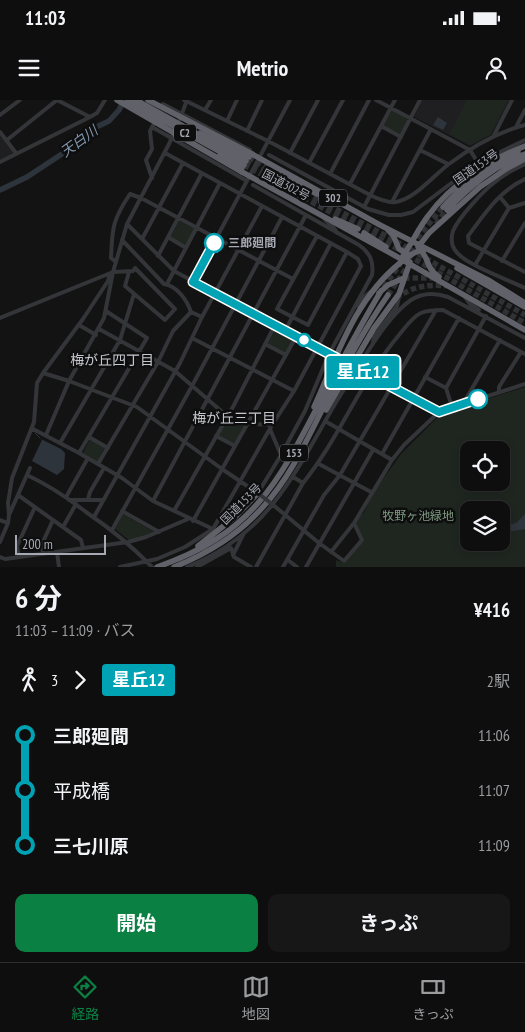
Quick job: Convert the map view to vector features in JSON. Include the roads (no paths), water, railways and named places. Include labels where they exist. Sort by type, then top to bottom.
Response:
[{"type":"highway","name":"国道302号","points":[[117,100],[246,163]]},
{"type":"highway","name":"C2","points":[[127,100],[246,163]]},
{"type":"highway","name":"C2","points":[[136,100],[183,129]]},
{"type":"highway","name":"国道302号","points":[[148,100],[246,163]]},
{"type":"highway","name":"国道153号","points":[[525,148],[479,175],[458,191],[445,208],[484,176],[525,154]]},
{"type":"highway","name":"153","points":[[304,440],[306,425],[335,357],[371,292],[403,257],[427,216],[452,190],[494,160],[525,148]]},
{"type":"highway","name":"国道302号","points":[[246,163],[260,156],[413,242],[420,248],[490,281],[525,303]]},
{"type":"highway","name":"153","points":[[403,257],[420,248],[429,232],[480,187],[506,169],[525,159]]},
{"type":"highway","name":"国道302号","points":[[246,163],[248,179],[403,257],[465,297],[525,330]]},
{"type":"highway","points":[[280,174],[322,197],[346,206]]},
{"type":"highway","points":[[274,185],[360,231],[403,257]]},
{"type":"highway","name":"302","points":[[380,225],[393,235],[403,257]]},
{"type":"highway","name":"153","points":[[403,257],[420,248]]},
{"type":"highway","name":"302","points":[[420,248],[426,256],[430,271],[456,288],[465,297]]},
{"type":"highway","name":"153","points":[[304,440],[316,428],[374,328],[399,294],[404,278],[403,257]]},
{"type":"highway","points":[[444,258],[462,272],[487,284],[525,307]]},
{"type":"highway","name":"302","points":[[404,278],[411,272],[416,272],[452,289]]},
{"type":"highway","points":[[316,402],[370,302],[388,285],[404,278]]},
{"type":"highway","name":"国道153号","points":[[174,567],[225,540],[246,524],[270,499],[289,471],[352,341],[381,291]]},
{"type":"highway","name":"国道153号","points":[[157,567],[187,556],[220,538],[264,498],[304,440],[368,329],[389,298]]},
{"type":"highway","points":[[474,302],[495,309],[525,326]]},
{"type":"highway","points":[[187,556],[235,518],[259,494]]},
{"type":"street","points":[[0,115],[20,100]]},
{"type":"street","points":[[7,140],[57,100],[90,118]]},
{"type":"street","points":[[0,162],[90,118],[97,113],[104,100]]},
{"type":"street","points":[[0,542],[8,523],[8,503],[12,478],[33,429],[38,383],[43,373],[79,325],[108,281],[127,224],[165,153],[186,100],[386,202],[398,202],[412,195],[448,164],[470,150],[493,137],[525,125]]},
{"type":"street","points":[[205,110],[211,100]]},
{"type":"street","points":[[227,121],[238,100]]},
{"type":"street","points":[[247,130],[262,100]]},
{"type":"street","points":[[193,282],[290,100]]},
{"type":"street","points":[[290,153],[318,100]]},
{"type":"street","points":[[309,163],[343,100]]},
{"type":"street","points":[[330,174],[369,100]]},
{"type":"street","points":[[376,100],[470,150],[478,163]]},
{"type":"street","points":[[350,184],[395,100]]},
{"type":"street","points":[[364,207],[420,100]]},
{"type":"street","points":[[493,137],[512,100]]},
{"type":"street","points":[[152,178],[146,160],[152,148],[150,131],[165,102],[260,156]]},
{"type":"street","points":[[516,127],[525,110]]},
{"type":"street","points":[[381,126],[401,137]]},
{"type":"street","points":[[152,128],[248,179]]},
{"type":"street","points":[[392,202],[431,129]]},
{"type":"street","points":[[0,132],[16,153]]},
{"type":"street","points":[[270,155],[364,207],[389,216],[413,212],[478,163],[525,140]]},
{"type":"street","points":[[420,150],[448,164]]},
{"type":"street","points":[[120,567],[149,565],[213,530],[271,427],[294,391],[361,266],[358,259],[347,252],[165,153]]},
{"type":"street","points":[[142,239],[183,163]]},
{"type":"street","points":[[525,164],[509,172],[484,192],[452,232],[452,242],[459,255],[525,288]]},
{"type":"street","points":[[158,256],[202,173]]},
{"type":"street","points":[[525,179],[494,202],[468,236],[468,243],[483,252],[523,271],[525,264]]},
{"type":"street","points":[[167,284],[220,183]]},
{"type":"street","points":[[253,185],[366,250],[372,258],[374,266],[372,275],[329,354],[305,411],[259,494]]},
{"type":"street","points":[[115,261],[111,258],[112,229],[118,214],[130,194],[141,198],[293,279]]},
{"type":"street","points":[[500,197],[509,208]]},
{"type":"street","points":[[475,264],[509,208],[525,203]]},
{"type":"street","points":[[94,517],[175,371],[262,206]]},
{"type":"street","points":[[322,215],[325,222],[334,227],[337,233]]},
{"type":"street","points":[[154,501],[306,216]]},
{"type":"street","points":[[112,530],[192,386],[282,217]]},
{"type":"street","points":[[502,261],[525,223]]},
{"type":"street","points":[[127,224],[174,271],[274,326],[439,412]]},
{"type":"street","points":[[317,236],[277,309],[308,325],[347,252]]},
{"type":"street","points":[[168,237],[186,248]]},
{"type":"street","points":[[122,240],[164,284],[174,288],[187,301],[191,312],[202,318]]},
{"type":"street","points":[[285,331],[331,243]]},
{"type":"street","points":[[0,318],[111,273],[129,272],[135,268],[175,310],[165,320],[125,286],[129,272]]},
{"type":"street","points":[[46,435],[70,381],[100,329],[106,311],[111,273]]},
{"type":"street","points":[[349,317],[354,314],[364,297],[371,292]]},
{"type":"street","points":[[60,443],[120,340],[134,294]]},
{"type":"street","points":[[373,344],[374,336],[397,306],[399,294]]},
{"type":"street","points":[[198,567],[230,546],[272,504],[293,477],[356,368],[407,303],[417,297],[442,295],[480,312],[525,338]]},
{"type":"street","points":[[465,297],[480,312]]},
{"type":"street","points":[[283,567],[324,495],[340,475],[436,310]]},
{"type":"street","points":[[256,567],[303,483],[319,464],[370,375],[386,351],[420,313],[444,310],[523,353],[499,387],[499,392]]},
{"type":"street","points":[[79,453],[147,338],[106,311]]},
{"type":"street","points":[[98,464],[158,362],[173,331],[191,312]]},
{"type":"street","points":[[446,388],[486,316]]},
{"type":"street","points":[[382,454],[459,318]]},
{"type":"street","points":[[79,325],[96,335]]},
{"type":"street","points":[[174,511],[228,416],[274,326]]},
{"type":"street","points":[[100,329],[175,371],[235,423],[271,427]]},
{"type":"street","points":[[0,557],[19,557],[128,542],[191,520],[222,470],[296,337]]},
{"type":"street","points":[[192,338],[294,391]]},
{"type":"street","points":[[467,402],[466,399],[500,340]]},
{"type":"street","points":[[265,344],[286,355]]},
{"type":"street","points":[[43,373],[70,381],[132,405],[222,470],[259,494],[320,544],[344,561],[362,540],[354,523]]},
{"type":"street","points":[[425,377],[446,388],[452,407]]},
{"type":"street","points":[[331,552],[354,523],[392,460],[404,445],[439,412],[525,384]]},
{"type":"street","points":[[325,421],[392,460]]},
{"type":"street","points":[[271,427],[281,455]]},
{"type":"street","points":[[33,429],[88,458],[154,501],[213,530]]},
{"type":"street","points":[[216,436],[235,446]]},
{"type":"street","points":[[89,437],[108,448]]},
{"type":"street","points":[[306,567],[373,450]]},
{"type":"street","points":[[68,498],[88,458]]},
{"type":"street","points":[[319,464],[371,492]]},
{"type":"street","points":[[9,515],[30,468]]},
{"type":"street","points":[[88,499],[104,468]]},
{"type":"street","points":[[27,475],[68,498],[112,530],[128,542],[149,565]]},
{"type":"street","points":[[293,477],[303,483]]},
{"type":"street","points":[[18,495],[82,540],[83,548]]},
{"type":"street","points":[[68,498],[104,500]]},
{"type":"street","points":[[63,527],[76,504]]},
{"type":"street","points":[[19,557],[17,546],[35,507]]},
{"type":"street","points":[[122,511],[159,532]]},
{"type":"street","points":[[0,520],[8,523]]},
{"type":"street","points":[[43,554],[42,544],[53,520]]},
{"type":"street","points":[[233,555],[244,533]]},
{"type":"street","points":[[230,546],[234,557],[248,566]]},
{"type":"street","points":[[187,567],[230,546]]},
{"type":"street","points":[[57,552],[59,567]]},
{"type":"street","points":[[288,560],[297,567]]},
{"type":"waterway","name":"天白川","points":[[0,190],[27,177],[74,146],[88,131],[109,121],[119,110],[124,100]]},
{"type":"waterway","points":[[35,433],[40,438]]},
{"type":"tunnel","points":[[249,157],[280,174]]},
{"type":"tunnel","points":[[246,161],[390,238],[525,315]]},
{"type":"tunnel","points":[[244,165],[389,244],[525,323]]},
{"type":"tunnel","points":[[417,238],[443,207]]},
{"type":"tunnel","points":[[436,224],[447,210]]},
{"type":"tunnel","points":[[384,287],[400,264]]},
{"type":"tunnel","points":[[388,295],[407,267]]},
{"type":"tunnel","points":[[404,278],[434,278]]},
{"type":"tunnel","points":[[396,298],[408,291],[421,287],[434,285],[449,286]]},
{"type":"place","name":"三郎廻間","points":[[214,243]]},
{"type":"district","name":"梅が丘四丁目","points":[[112,360]]},
{"type":"district","name":"梅が丘三丁目","points":[[234,418]]},
{"type":"park label","name":"牧野ヶ池緑地","points":[[418,516]]}]
